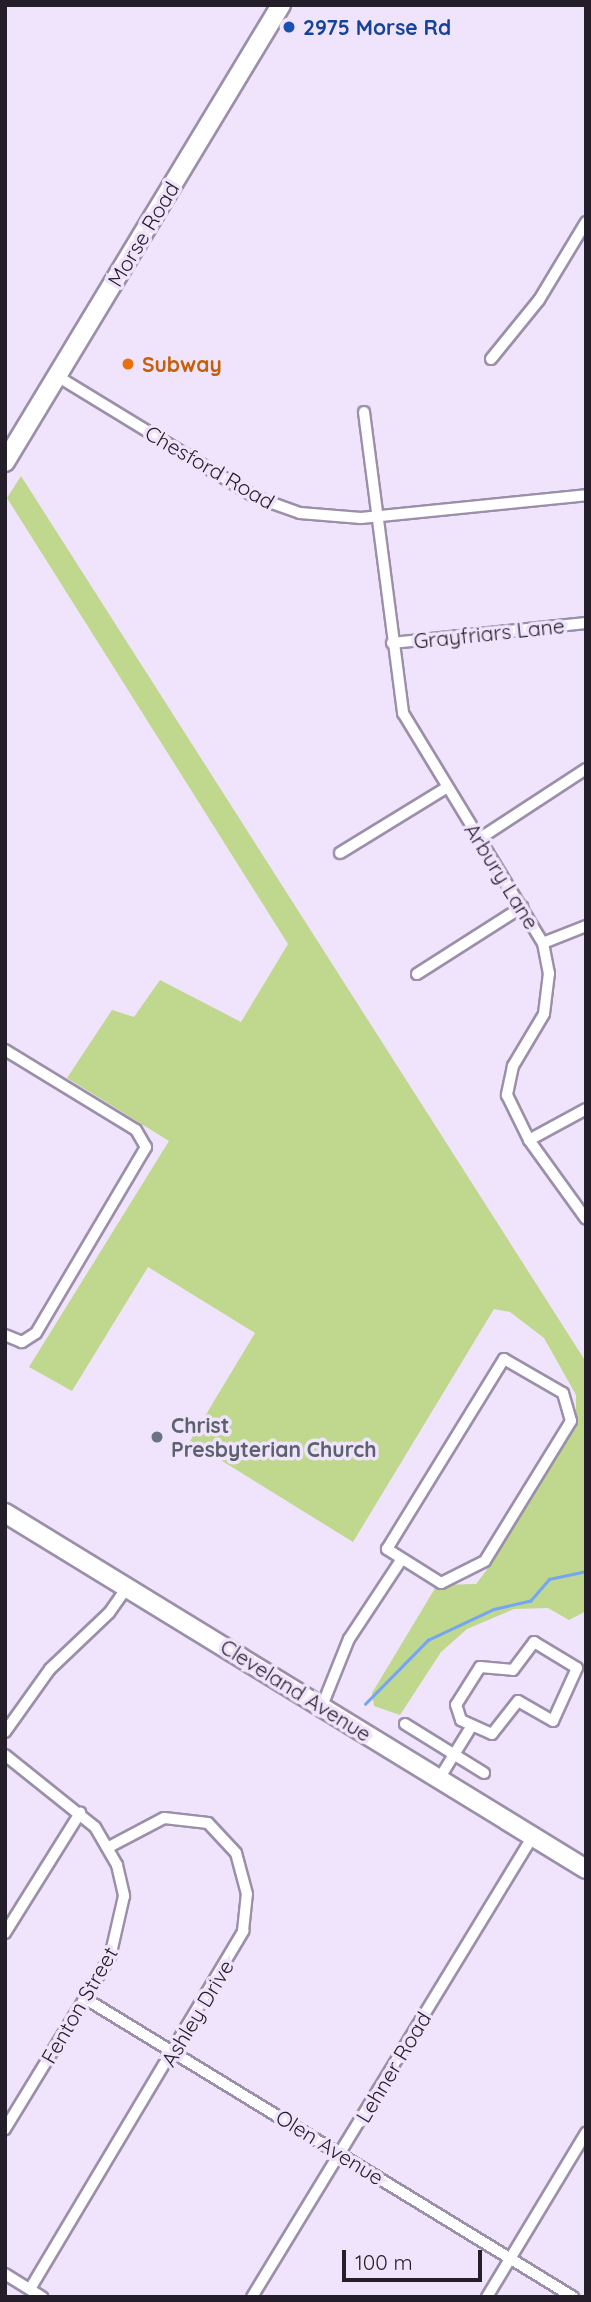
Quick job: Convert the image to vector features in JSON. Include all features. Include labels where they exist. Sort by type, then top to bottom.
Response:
[{"type":"main road","name":"Morse Road","points":[[5,462],[281,5]]},
{"type":"main road","name":"Cleveland Avenue","points":[[5,1513],[586,1869]]},
{"type":"street","points":[[491,359],[539,300],[586,222]]},
{"type":"street","name":"Chesford Road","points":[[57,376],[270,505],[318,517],[377,517],[586,495]]},
{"type":"street","name":"Arbury Lane","points":[[364,412],[403,713],[446,788],[543,943],[549,972],[544,1014],[513,1066],[507,1095],[529,1140],[586,1219]]},
{"type":"street","name":"Grayfriars Lane","points":[[392,643],[586,623]]},
{"type":"street","points":[[479,839],[586,768]]},
{"type":"street","points":[[340,853],[446,788]]},
{"type":"street","points":[[417,974],[522,907]]},
{"type":"street","points":[[543,943],[586,926]]},
{"type":"street","points":[[5,1050],[136,1130],[146,1157],[36,1333],[9,1338]]},
{"type":"street","points":[[529,1140],[586,1109]]},
{"type":"street","points":[[504,1359],[567,1399],[571,1421],[485,1561],[442,1583],[401,1560],[387,1549],[504,1359]]},
{"type":"street","points":[[322,1706],[344,1648],[401,1560]]},
{"type":"street","points":[[5,1732],[50,1668],[109,1614],[127,1587]]},
{"type":"street","points":[[534,1642],[577,1668],[553,1721],[518,1701],[499,1731],[471,1727],[456,1705],[480,1667],[513,1670],[534,1642]]},
{"type":"street","points":[[405,1724],[484,1773]]},
{"type":"street","points":[[439,1779],[471,1727]]},
{"type":"street","name":"Fenton Street","points":[[5,1755],[35,1785],[80,1813],[109,1847],[121,1876],[124,1915],[86,1999],[5,2129]]},
{"type":"street","points":[[5,1933],[80,1813]]},
{"type":"street","name":"Ashley Drive","points":[[30,2289],[243,1931],[247,1894],[236,1853],[208,1823],[187,1816],[164,1818],[109,1847]]},
{"type":"street","name":"Lehner Road","points":[[252,2297],[533,1836]]},
{"type":"street","name":"Olen Avenue","points":[[86,1999],[573,2297]]},
{"type":"street","points":[[487,2297],[586,2133]]},
{"type":"street","points":[[5,2274],[42,2297]]},
{"type":"green space","points":[[21,476],[586,1362],[586,1611],[569,1620],[548,1608],[514,1609],[467,1629],[441,1652],[400,1715],[374,1706],[372,1693],[437,1585],[476,1584],[486,1571],[576,1417],[576,1395],[544,1338],[510,1312],[494,1309],[353,1542],[190,1441],[255,1333],[148,1267],[72,1391],[29,1367],[169,1141],[67,1078],[112,1010],[134,1017],[160,980],[241,1022],[288,944],[7,498]]},
{"type":"waterway","points":[[365,1704],[428,1640],[494,1609],[530,1601],[549,1579],[586,1571]]},
{"type":"place","name":"2975 Morse Rd","points":[[289,27]]},
{"type":"place","name":"Subway","points":[[128,364]]},
{"type":"place","name":"Christ Presbyterian Church","points":[[157,1437]]}]
